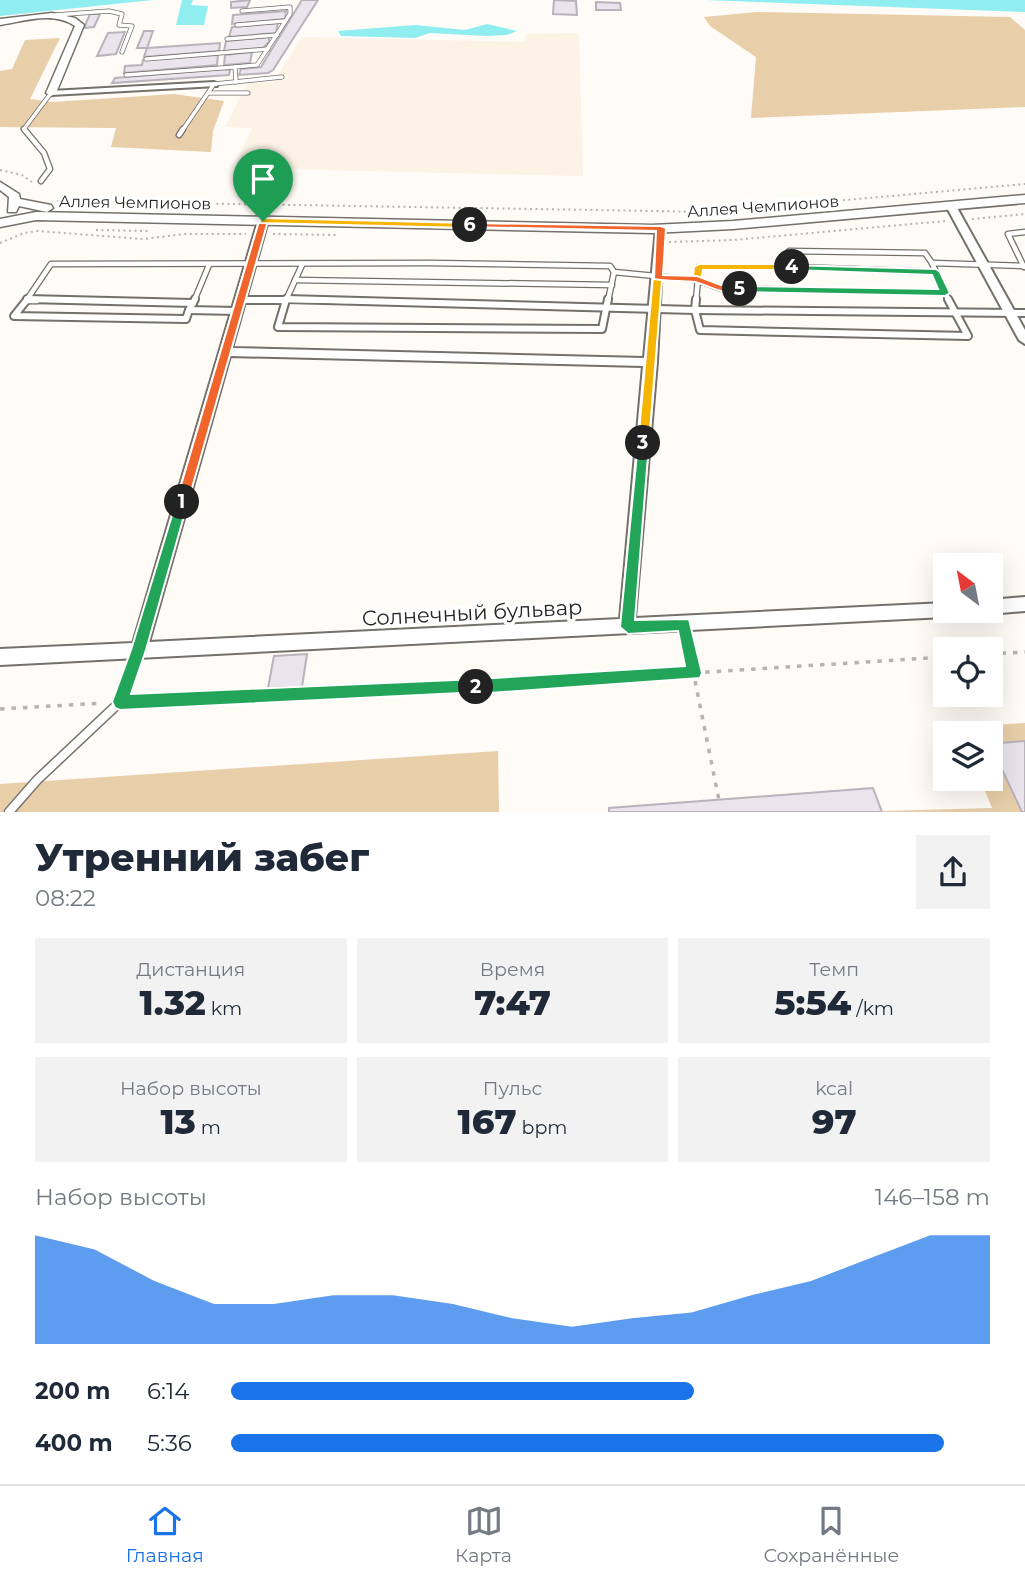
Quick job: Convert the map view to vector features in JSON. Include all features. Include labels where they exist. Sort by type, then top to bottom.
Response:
[{"type":"main road","points":[[0,22],[55,15],[72,19],[80,25],[51,93]]},
{"type":"main road","points":[[0,184],[12,191],[15,201]]},
{"type":"main road","name":"Аллея Чемпионов","points":[[0,222],[10,212],[15,201],[34,207],[52,208],[617,219],[727,215],[1025,190]]},
{"type":"main road","name":"Аллея Чемпионов","points":[[0,222],[36,216],[661,228],[1025,199]]},
{"type":"street","points":[[51,93],[214,84]]},
{"type":"street","points":[[951,206],[1025,340]]},
{"type":"street","points":[[139,650],[263,221]]},
{"type":"street","points":[[628,627],[661,228]]},
{"type":"street","points":[[225,352],[651,362]]},
{"type":"street","points":[[1003,606],[1025,604]]},
{"type":"street","name":"Солнечный бульвар","points":[[0,657],[933,611]]},
{"type":"lane","points":[[126,75],[257,65],[285,21],[290,7],[242,10]]},
{"type":"lane","points":[[55,15],[109,10],[122,14],[119,25],[132,26],[122,52]]},
{"type":"lane","points":[[237,26],[285,21]]},
{"type":"lane","points":[[227,39],[277,35]]},
{"type":"lane","points":[[146,59],[268,49]]},
{"type":"lane","points":[[235,67],[236,82]]},
{"type":"lane","points":[[179,135],[214,84],[282,77]]},
{"type":"lane","points":[[41,181],[50,169],[44,153],[24,129],[51,93]]},
{"type":"lane","points":[[209,93],[248,93]]},
{"type":"lane","points":[[932,263],[1024,267],[1008,234],[1025,232]]},
{"type":"lane","points":[[795,267],[789,251],[925,253],[932,263],[936,272],[945,293],[958,313],[968,336],[700,330],[695,310],[699,267],[936,272]]},
{"type":"lane","points":[[209,265],[186,319],[14,316],[51,264],[429,263],[610,266],[614,272],[602,329],[278,327],[286,300],[302,265]]},
{"type":"lane","points":[[614,272],[697,279],[719,288],[945,293]]},
{"type":"lane","points":[[295,280],[612,285]]},
{"type":"lane","points":[[189,310],[286,300],[695,310],[1025,313]]},
{"type":"lane","points":[[26,301],[193,303]]},
{"type":"lane","points":[[9,812],[37,780],[120,702],[139,650]]},
{"type":"path","points":[[0,170],[22,175],[39,187]]},
{"type":"path","points":[[56,201],[712,212],[1025,184]]},
{"type":"path","points":[[684,624],[719,800]]},
{"type":"path","points":[[1003,653],[1025,652]]},
{"type":"path","points":[[0,709],[438,689],[933,658]]},
{"type":"shaded area","points":[[757,12],[1010,17],[1025,30],[1025,107],[751,118],[756,57],[710,26],[704,17]]},
{"type":"shaded area","points":[[579,33],[583,176],[234,168],[252,128],[225,127],[248,83],[273,83],[302,37],[524,42],[526,34]]},
{"type":"shaded area","points":[[60,38],[30,99],[53,102],[174,94],[224,101],[213,131],[211,152],[111,147],[116,128],[0,127],[0,71],[12,69],[25,40]]},
{"type":"shaded area","points":[[1025,723],[1025,812],[609,812],[609,808],[873,788],[882,811],[992,808],[985,791],[1003,791],[1003,724]]},
{"type":"shaded area","points":[[498,751],[499,812],[0,812],[0,784]]},
{"type":"water","points":[[0,0],[153,0],[0,16]]},
{"type":"water","points":[[182,0],[193,0],[191,5],[208,6],[204,25],[176,25]]},
{"type":"water","points":[[705,0],[1025,0],[1025,12]]},
{"type":"water","points":[[487,24],[517,31],[507,35],[486,36],[430,33],[415,38],[341,36],[338,31],[415,25],[465,30]]},
{"type":"building","points":[[250,0],[247,7],[231,8],[231,2]]},
{"type":"building","points":[[302,0],[318,0],[273,70],[268,73],[239,75],[241,69],[261,67]]},
{"type":"building","points":[[554,0],[576,1],[577,15],[553,14]]},
{"type":"building","points":[[596,2],[620,3],[621,10],[596,10]]},
{"type":"building","points":[[286,11],[285,19],[232,24],[233,15]]},
{"type":"building","points":[[90,14],[100,14],[94,27],[84,28]]},
{"type":"building","points":[[278,23],[276,33],[229,37],[232,27]]},
{"type":"building","points":[[144,31],[153,31],[147,48],[137,48]]},
{"type":"building","points":[[125,32],[116,54],[97,56],[108,33]]},
{"type":"building","points":[[269,37],[269,42],[263,48],[224,51],[226,41]]},
{"type":"building","points":[[220,43],[219,51],[144,57],[147,48]]},
{"type":"building","points":[[252,52],[250,63],[224,65],[225,55]]},
{"type":"building","points":[[218,55],[217,65],[124,73],[125,66],[142,65],[143,60]]},
{"type":"building","points":[[230,70],[229,75],[112,83],[115,78]]},
{"type":"building","points":[[307,654],[302,687],[268,688],[274,656]]},
{"type":"building","points":[[1025,741],[1025,812],[1022,812],[1003,772],[1003,743]]},
{"type":"building","points":[[873,788],[882,812],[609,812],[609,808]]},
{"type":"route","points":[[263,221],[139,650],[120,702],[438,689],[694,673],[684,624],[628,627],[658,277],[697,279],[699,267],[936,272],[945,293],[719,288],[697,279],[666,278],[658,277],[661,228],[263,221]]}]
